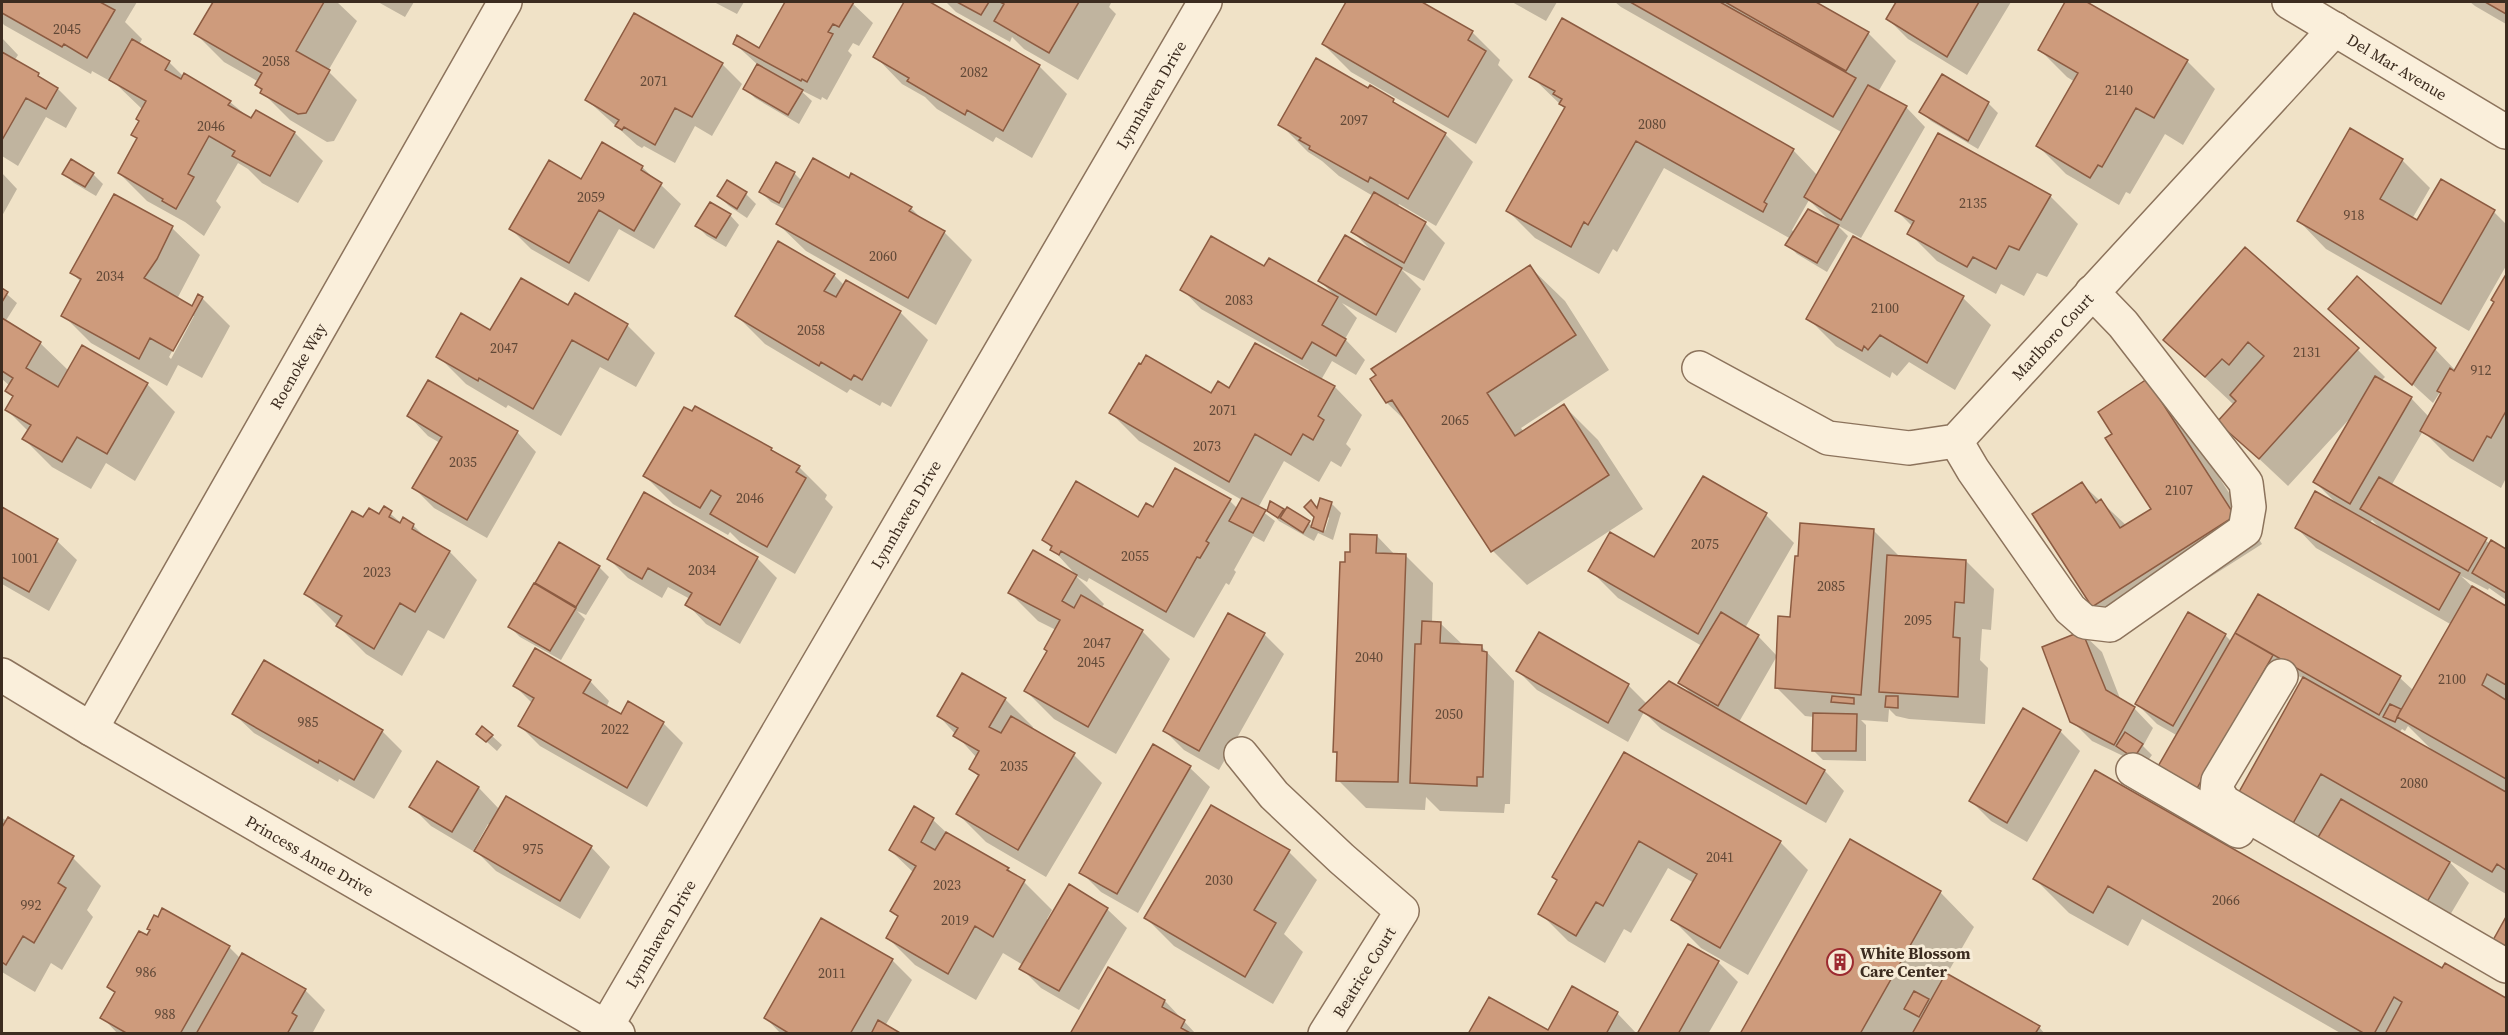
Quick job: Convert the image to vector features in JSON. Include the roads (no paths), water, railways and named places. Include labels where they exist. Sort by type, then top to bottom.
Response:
[{"type":"street","name":"Roenoke Way","points":[[91,729],[506,2]]},
{"type":"street","name":"Lynnhaven Drive","points":[[612,1030],[1205,2]]},
{"type":"street","name":"Del Mar Avenue","points":[[2289,2],[2506,132]]},
{"type":"street","name":"Marlboro Court","points":[[1956,441],[2335,29]]},
{"type":"street","points":[[1700,368],[1828,438],[1909,448],[1956,441],[1973,470],[2070,609],[2085,622],[2110,625],[2245,530],[2250,507],[2246,483],[2122,324],[2092,292]]},
{"type":"street","name":"Princess Anne Drive","points":[[2,675],[91,729],[612,1030]]},
{"type":"street","points":[[2281,676],[2218,782],[2219,796],[2224,802],[2506,966]]},
{"type":"street","name":"Beatrice Court","points":[[1241,754],[1275,795],[1342,859],[1402,911],[1325,1034]]},
{"type":"street","points":[[2133,770],[2506,987]]},
{"type":"place","name":"White Blossom Care Center","points":[[1840,962]]}]
